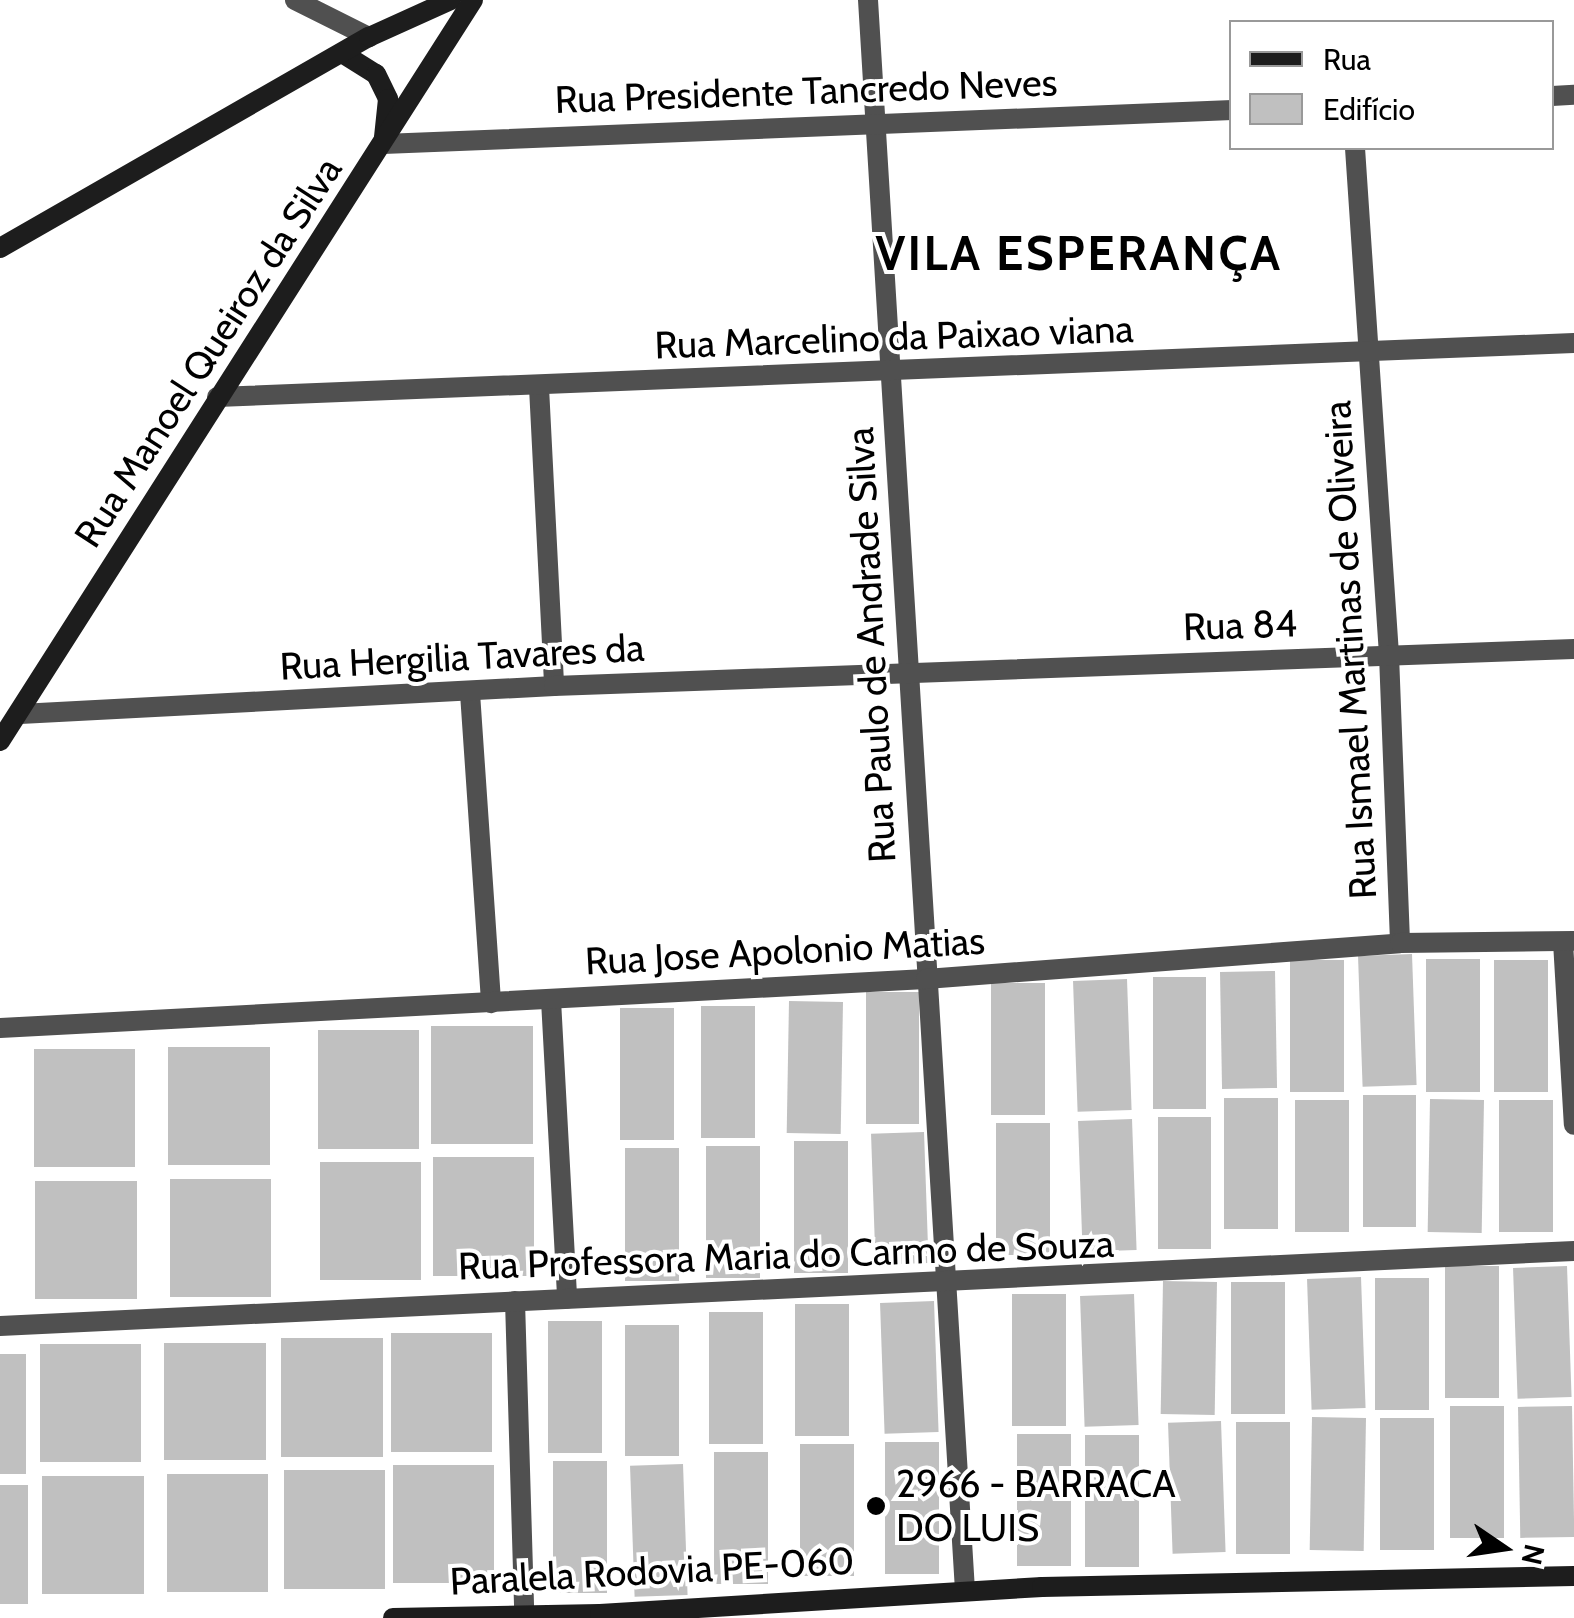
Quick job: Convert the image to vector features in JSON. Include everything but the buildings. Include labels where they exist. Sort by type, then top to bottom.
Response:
[{"type":"street","points":[[295,0],[369,38]]},
{"type":"street","points":[[0,248],[369,38],[451,0]]},
{"type":"street","name":"Rua Manoel Queiroz da Silva","points":[[0,741],[473,0]]},
{"type":"street","name":"Rua Paulo de Andrade Silva","points":[[868,0],[965,1590]]},
{"type":"street","points":[[342,53],[376,74],[388,100],[383,144]]},
{"type":"street","name":"Rua Presidente Tancredo Neves","points":[[383,144],[1229,110]]},
{"type":"street","name":"Rua Ismael Martinas de Oliveira","points":[[1356,150],[1389,655],[1400,944]]},
{"type":"street","name":"Rua Marcelino da Paixao viana","points":[[217,397],[540,387],[1574,342]]},
{"type":"street","points":[[540,387],[554,686]]},
{"type":"street","name":"Rua 84","points":[[908,672],[1574,649]]},
{"type":"street","name":"Rua Hergilia Tavares da","points":[[20,714],[908,672]]},
{"type":"street","points":[[470,693],[492,1003]]},
{"type":"street","points":[[1568,941],[1574,1125]]},
{"type":"street","name":"Rua Jose Apolonio Matias","points":[[0,1028],[926,979],[1400,944],[1568,941]]},
{"type":"street","points":[[551,1000],[567,1299]]},
{"type":"street","name":"Rua Professora Maria do Carmo de Souza","points":[[0,1326],[515,1301],[944,1286],[1574,1251]]},
{"type":"street","points":[[515,1301],[524,1612]]},
{"type":"street","name":"Paralela Rodovia PE-060","points":[[393,1618],[524,1612],[601,1616],[965,1590],[1574,1576]]},
{"type":"place","name":"2966 - BARRACA DO LUIS","points":[[876,1506]]},
{"type":"district","name":"VILA ESPERANÇA","points":[[1079,254]]}]
